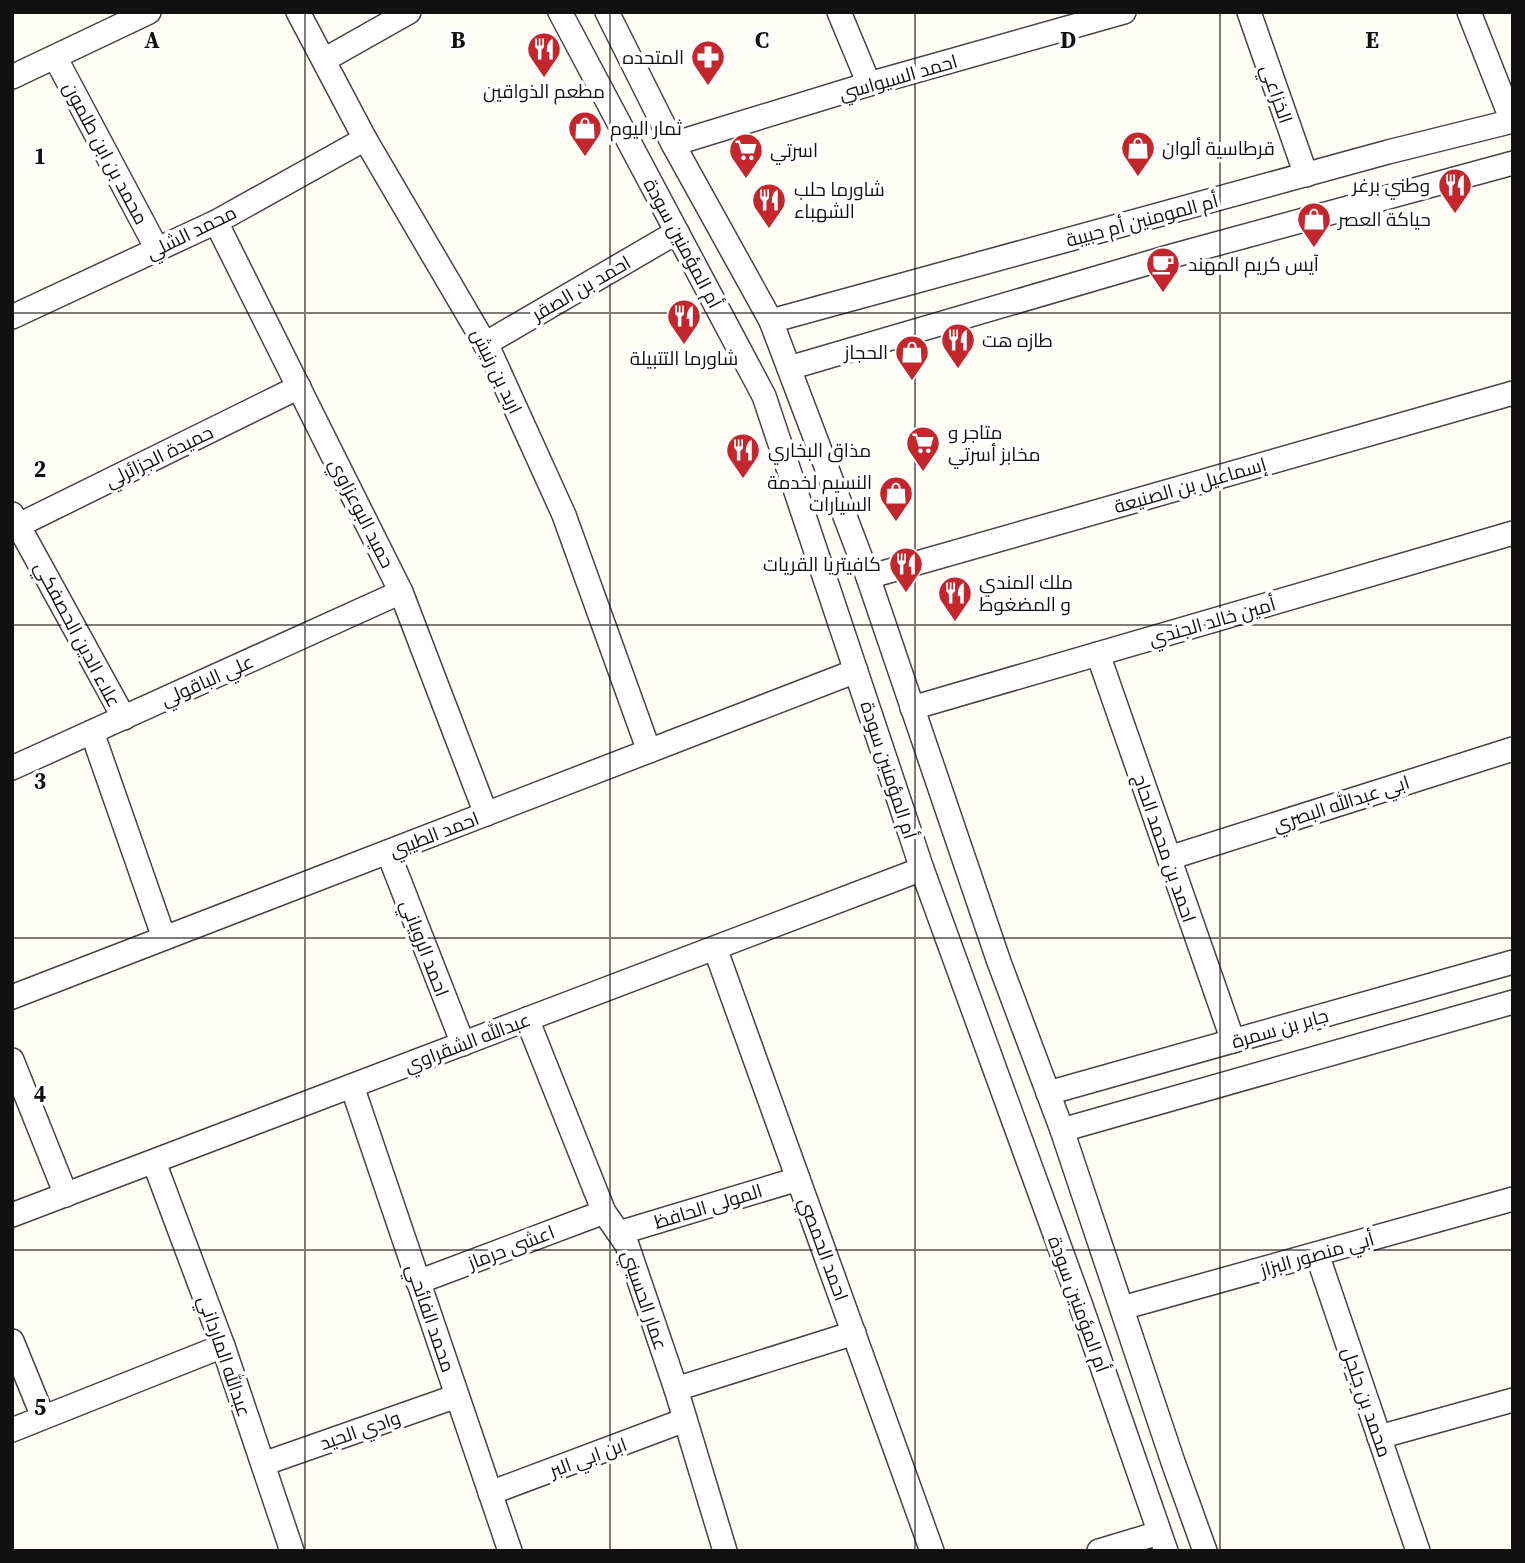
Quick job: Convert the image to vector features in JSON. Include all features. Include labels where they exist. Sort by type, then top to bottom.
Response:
[{"type":"street","points":[[12,77],[55,57],[103,22],[149,12]]},
{"type":"street","name":"اربد بن رنيش","points":[[298,12],[365,139],[485,344],[565,514],[649,751]]},
{"type":"street","points":[[324,60],[409,12]]},
{"type":"street","name":"أم المؤمنين سودة","points":[[560,12],[764,396],[922,869],[1080,1303],[1162,1542]]},
{"type":"street","name":"أم المؤمنين سودة","points":[[607,12],[673,144],[771,321],[868,577],[1002,970],[1062,1130],[1205,1551]]},
{"type":"street","points":[[839,12],[869,84]]},
{"type":"street","name":"احمد السيواسي","points":[[673,144],[869,84],[1124,12]]},
{"type":"street","name":"الخزاعي","points":[[1249,12],[1306,175]]},
{"type":"street","points":[[1469,12],[1512,121]]},
{"type":"street","name":"محمد بن ابن طلمون","points":[[55,57],[157,249]]},
{"type":"street","name":"أم المومنين أم حبيبة","points":[[771,321],[1512,121]]},
{"type":"street","name":"محمد الشلي","points":[[12,317],[216,222],[365,139]]},
{"type":"street","points":[[789,368],[1185,252],[1513,163]]},
{"type":"street","name":"حميد البوعزاوي","points":[[216,222],[401,592],[486,814]]},
{"type":"street","name":"احمد بن الصقر","points":[[485,344],[677,232]]},
{"type":"street","name":"حميدة الجزائرلي","points":[[16,519],[299,387]]},
{"type":"street","name":"إسماعيل بن الصنيعة","points":[[868,577],[1513,393]]},
{"type":"street","name":"علاء الدين الحصفكي","points":[[16,519],[124,718]]},
{"type":"street","name":"أمين خالد الجندي","points":[[912,708],[1513,533]]},
{"type":"street","name":"علي الباقولي","points":[[12,768],[401,592]]},
{"type":"street","name":"احمد بن محمد الحاج","points":[[1098,654],[1233,1041]]},
{"type":"street","name":"احمد الطيبي","points":[[12,997],[856,671]]},
{"type":"street","name":"علاء الدين الحصفكي","points":[[92,732],[164,938]]},
{"type":"street","name":"ابي عبدالله البصري","points":[[1169,858],[1513,749]]},
{"type":"street","name":"احمد الروياني","points":[[388,852],[463,1044]]},
{"type":"street","name":"عبدالله الشقراوي","points":[[12,1215],[922,869]]},
{"type":"street","name":"احمد الحمصي","points":[[715,948],[932,1551]]},
{"type":"street","name":"جابر بن سمرة","points":[[1048,1093],[1513,962]]},
{"type":"street","name":"جابر بن سمرة","points":[[1062,1130],[1513,1002]]},
{"type":"street","name":"عمار الحسيني","points":[[527,1019],[604,1212],[627,1245],[676,1389],[725,1551]]},
{"type":"street","points":[[12,1060],[66,1195]]},
{"type":"street","name":"محمد الفائحي","points":[[352,1086],[510,1551]]},
{"type":"street","name":"عبدالله المارداني","points":[[155,1161],[263,1464],[284,1548]]},
{"type":"street","name":"المولى الحافظ","points":[[619,1233],[798,1179]]},
{"type":"street","name":"أبي منصور البزاز","points":[[1122,1308],[1513,1199]]},
{"type":"street","name":"اعشى حرماز","points":[[418,1282],[604,1212]]},
{"type":"street","name":"محمد بن جلجل","points":[[1317,1254],[1418,1551]]},
{"type":"street","points":[[676,1389],[854,1333]]},
{"type":"street","points":[[12,1341],[43,1417]]},
{"type":"street","points":[[12,1430],[223,1346]]},
{"type":"street","name":"وادي الحيد","points":[[263,1464],[457,1396]]},
{"type":"street","points":[[1379,1437],[1513,1400]]},
{"type":"street","name":"ابن ابي البر","points":[[490,1493],[685,1420]]},
{"type":"street","points":[[1099,1551],[1162,1542]]},
{"type":"place","name":"مطعم الذواقين","points":[[544,79]]},
{"type":"place","name":"المتحده","points":[[708,87]]},
{"type":"place","name":"ثمار اليوم","points":[[585,158]]},
{"type":"place","name":"قرطاسية ألوان","points":[[1138,178]]},
{"type":"place","name":"اسرتي","points":[[746,180]]},
{"type":"place","name":"وطني برغر","points":[[1455,215]]},
{"type":"place","name":"شاورما حلب الشهباء","points":[[769,230]]},
{"type":"place","name":"حياكة العصر","points":[[1314,249]]},
{"type":"place","name":"آيس كريم المهند","points":[[1163,294]]},
{"type":"place","name":"شاورما التتبيلة","points":[[684,346]]},
{"type":"place","name":"طازه هت","points":[[958,370]]},
{"type":"place","name":"الحجاز","points":[[912,382]]},
{"type":"place","name":"متاجر و مخابز أسرتي","points":[[923,473]]},
{"type":"place","name":"مذاق البخاري","points":[[743,480]]},
{"type":"place","name":"النسيم لخدمة السيارات","points":[[896,523]]},
{"type":"place","name":"كافيتريا القريات","points":[[906,594]]},
{"type":"place","name":"ملك المندي و المضغوط","points":[[955,623]]}]
